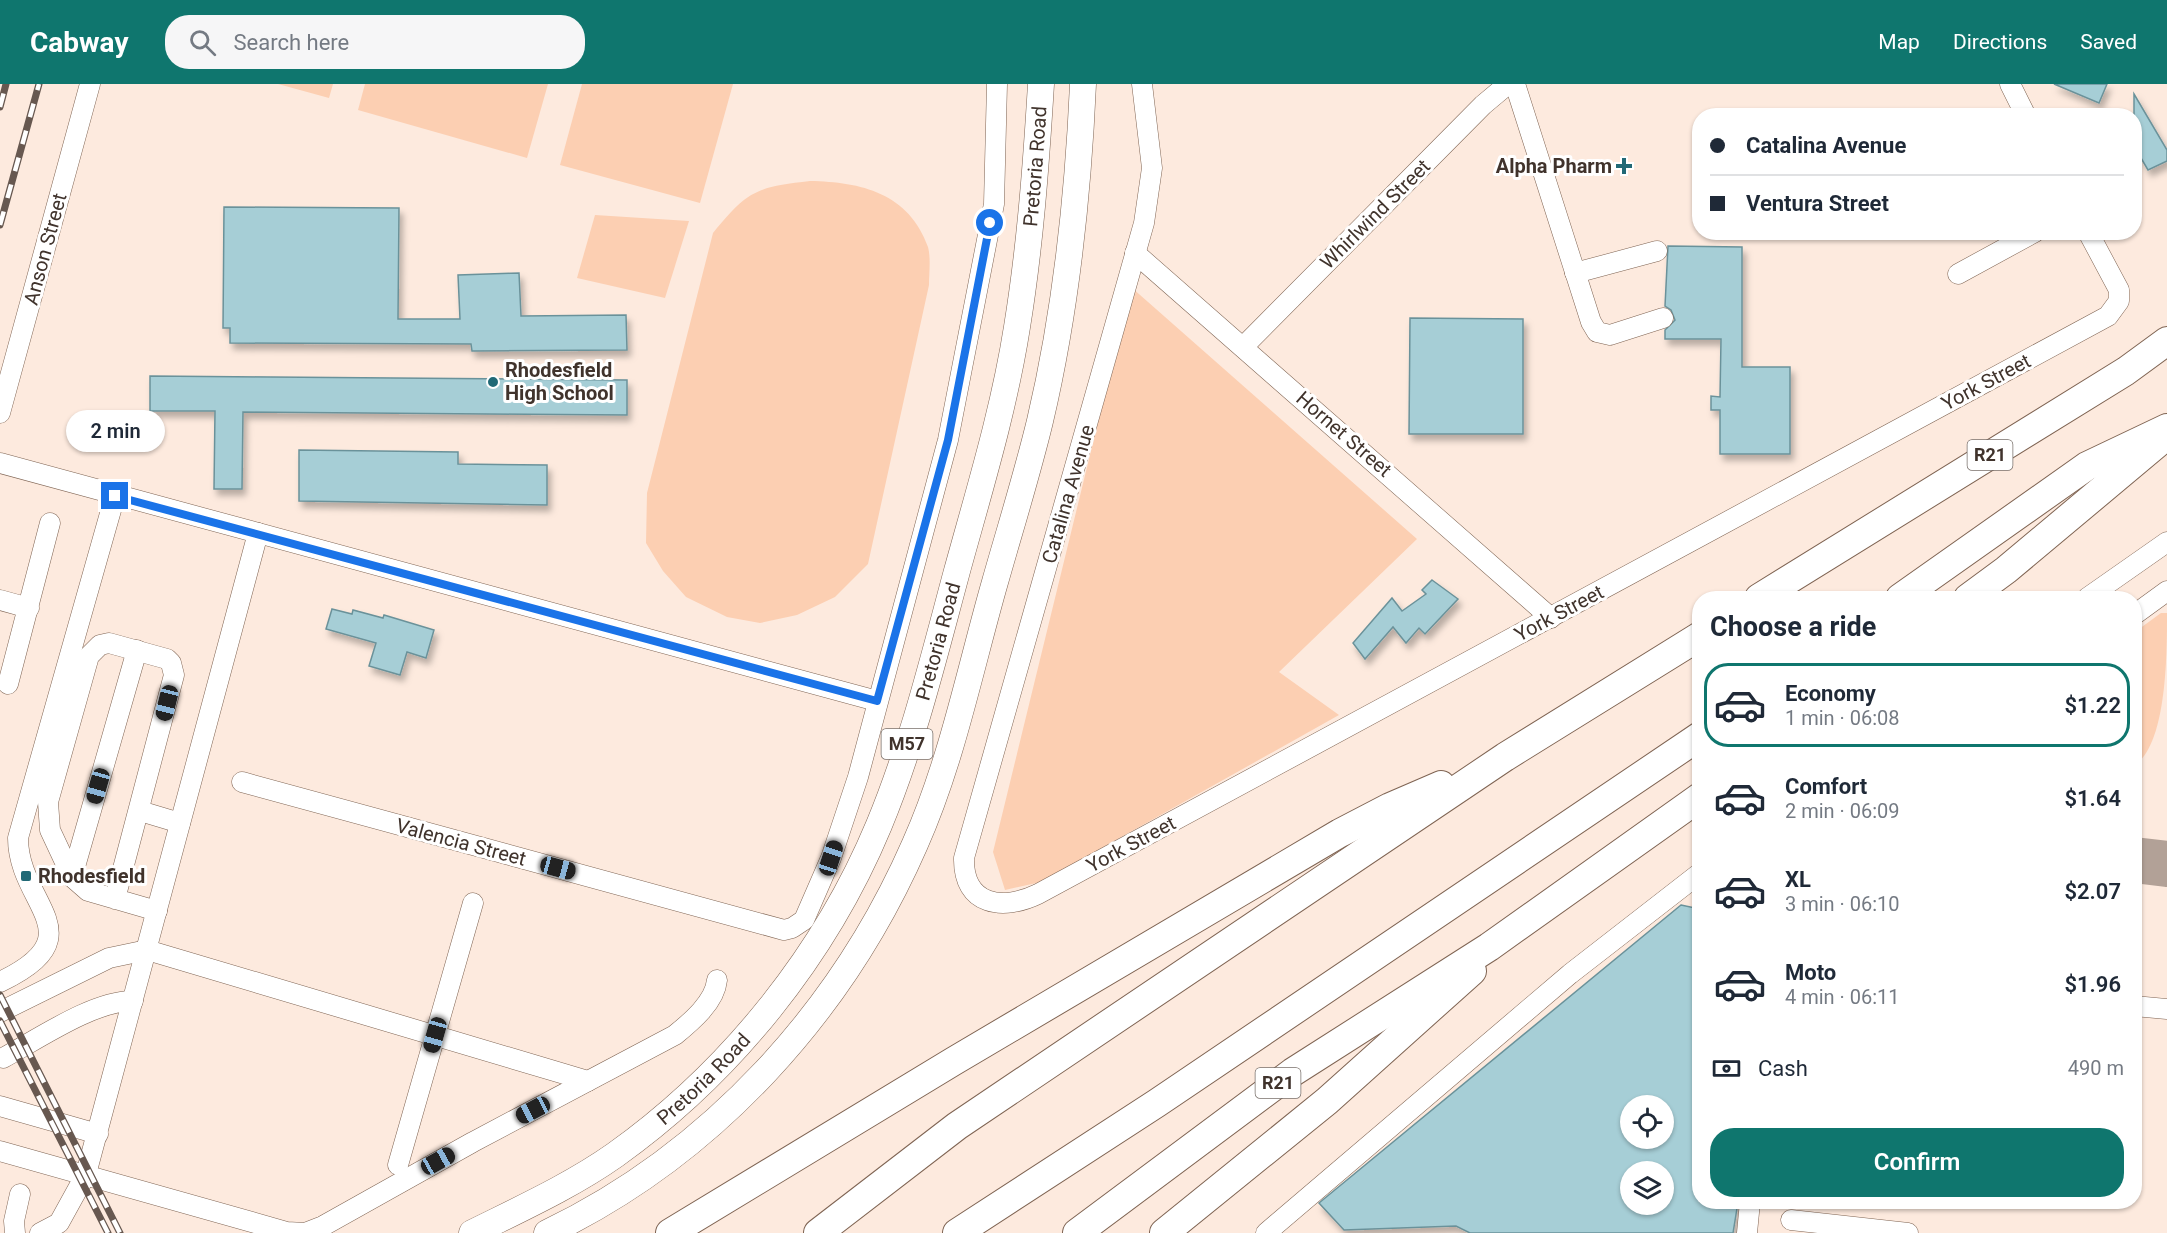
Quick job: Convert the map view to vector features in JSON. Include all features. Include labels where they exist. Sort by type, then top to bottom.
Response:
[{"type":"highway","name":"R21","points":[[1771,591],[2126,371],[2167,341]]},
{"type":"highway","points":[[1910,591],[2087,466],[2167,428]]},
{"type":"highway","points":[[1978,591],[2006,570],[2167,435]]},
{"type":"highway","points":[[818,1233],[957,1126],[1505,757],[1692,641]]},
{"type":"highway","points":[[957,1233],[1157,1103],[1692,741]]},
{"type":"highway","points":[[670,1233],[982,1044],[1340,833],[1390,807],[1505,757]]},
{"type":"highway","name":"R21","points":[[1077,1233],[1293,1072],[1489,947],[1692,803]]},
{"type":"highway","points":[[1164,1233],[1327,1101],[1432,1009],[1459,985],[1489,947]]},
{"type":"main road","name":"Pretoria Road","points":[[472,1233],[529,1204],[614,1155],[683,1100],[731,1053],[773,1005],[817,942],[858,869],[898,776],[935,653],[995,432],[1017,331],[1027,263],[1041,84]]},
{"type":"main road","name":"Pretoria Road","points":[[547,1233],[623,1192],[662,1166],[699,1136],[768,1070],[798,1035],[861,950],[916,842],[940,774],[1040,423],[1057,341],[1070,245],[1081,138],[1083,84]]},
{"type":"street","name":"Anson Street","points":[[0,413],[90,84]]},
{"type":"street","points":[[0,463],[877,701],[931,507],[965,359],[994,204],[997,84]]},
{"type":"street","name":"Catalina Avenue","points":[[980,896],[971,889],[964,869],[966,846],[1092,414],[1149,200],[1152,168],[1142,84]]},
{"type":"street","name":"Whirlwind Street","points":[[1244,346],[1483,105],[1508,84]]},
{"type":"street","points":[[1515,84],[1575,273],[1597,332],[1610,334],[1663,318]]},
{"type":"street","points":[[2010,84],[2022,108]]},
{"type":"street","points":[[1958,274],[2020,240]]},
{"type":"street","name":"York Street","points":[[980,896],[990,902],[1013,904],[1038,894],[2108,316],[2118,301],[2119,290],[2092,240]]},
{"type":"street","points":[[1575,273],[1657,251]]},
{"type":"street","name":"Hornet Street","points":[[1135,253],[1244,346],[1551,618]]},
{"type":"street","points":[[0,982],[35,962],[50,936],[50,923],[20,860],[18,838],[115,496]]},
{"type":"street","points":[[9,684],[50,523]]},
{"type":"street","points":[[40,1233],[59,1223],[86,1174],[258,533]]},
{"type":"street","points":[[2097,591],[2167,542]]},
{"type":"street","points":[[2142,609],[2167,591]]},
{"type":"street","points":[[0,600],[28,608]]},
{"type":"street","points":[[115,899],[174,675],[171,663],[166,659],[109,643],[93,650],[76,701],[47,812],[50,830],[72,877],[88,891],[115,899],[157,911]]},
{"type":"street","points":[[72,877],[137,650]]},
{"type":"street","name":"Valencia Street","points":[[242,782],[784,930],[804,920],[831,858],[858,777],[877,701]]},
{"type":"street","points":[[140,811],[180,823]]},
{"type":"street","points":[[1266,1233],[1570,974],[1692,879]]},
{"type":"street","points":[[398,1165],[473,903]]},
{"type":"street","points":[[0,1012],[109,958],[147,950],[588,1081]]},
{"type":"street","points":[[0,1151],[287,1232],[305,1233],[323,1226],[473,1142],[675,1035],[698,1014],[714,993],[717,980]]},
{"type":"street","points":[[3,1058],[99,1007],[120,1001],[133,1001]]},
{"type":"street","points":[[2142,1007],[2167,1009]]},
{"type":"street","points":[[0,1106],[98,1134]]},
{"type":"street","points":[[15,1233],[20,1194]]},
{"type":"street","points":[[1747,1233],[1749,1209]]},
{"type":"street","points":[[1791,1218],[1908,1233]]},
{"type":"shaded area","points":[[278,84],[333,84],[329,98]]},
{"type":"shaded area","points":[[365,84],[548,84],[527,158],[358,110]]},
{"type":"shaded area","points":[[582,84],[733,84],[700,203],[560,165]]},
{"type":"shaded area","points":[[810,181],[865,188],[881,194],[909,214],[920,229],[928,247],[929,285],[868,564],[835,597],[797,615],[760,623],[727,617],[686,597],[663,571],[646,543],[647,493],[713,233],[735,208],[754,193],[777,186]]},
{"type":"shaded area","points":[[595,215],[689,221],[665,298],[577,278]]},
{"type":"shaded area","points":[[1131,287],[1417,539],[1279,672],[1339,715],[1041,882],[1005,890],[993,852]]},
{"type":"shaded area","points":[[2161,613],[2167,613],[2163,695],[2154,737],[2142,758],[2142,627]]},
{"type":"building","points":[[2054,84],[2107,84],[2099,103]]},
{"type":"building","points":[[2134,94],[2167,150],[2167,161],[2148,170],[2142,160],[2142,108],[2134,108]]},
{"type":"building","points":[[224,207],[399,208],[398,319],[460,319],[458,275],[519,273],[521,316],[626,315],[627,350],[472,351],[471,344],[230,343],[230,328],[223,328]]},
{"type":"building","points":[[1668,246],[1742,247],[1742,367],[1790,367],[1790,454],[1720,454],[1720,410],[1711,410],[1711,396],[1720,397],[1721,339],[1665,339],[1665,330],[1675,320],[1671,310],[1665,306]]},
{"type":"building","points":[[1410,318],[1523,319],[1523,434],[1409,434]]},
{"type":"building","points":[[150,376],[627,380],[627,415],[243,412],[242,489],[214,489],[215,411],[150,411]]},
{"type":"building","points":[[299,450],[458,452],[458,464],[547,465],[547,505],[299,501]]},
{"type":"building","points":[[1432,580],[1458,599],[1425,634],[1419,628],[1406,643],[1393,627],[1365,659],[1353,643],[1392,598],[1402,611],[1426,594],[1422,590]]},
{"type":"building","points":[[332,609],[352,614],[353,610],[383,618],[384,615],[434,630],[426,658],[407,652],[400,675],[369,666],[376,643],[326,629]]},
{"type":"building","points":[[1681,905],[1692,907],[1692,1209],[1737,1209],[1733,1233],[1470,1233],[1456,1226],[1344,1230],[1319,1203]]},
{"type":"taxiway","points":[[2142,861],[2167,864]]},
{"type":"railway","points":[[0,107],[6,84]]},
{"type":"railway","points":[[0,225],[39,84]]},
{"type":"railway","points":[[0,995],[120,1233]]},
{"type":"railway","points":[[0,1021],[108,1233]]},
{"type":"place","name":"Alpha Pharm","points":[[1624,166]]},
{"type":"place","name":"Rhodesfield High School","points":[[493,382]]},
{"type":"place","name":"Rhodesfield","points":[[26,876]]},
{"type":"route","points":[[115,496],[877,701],[926,529],[948,440],[990,223]]}]
